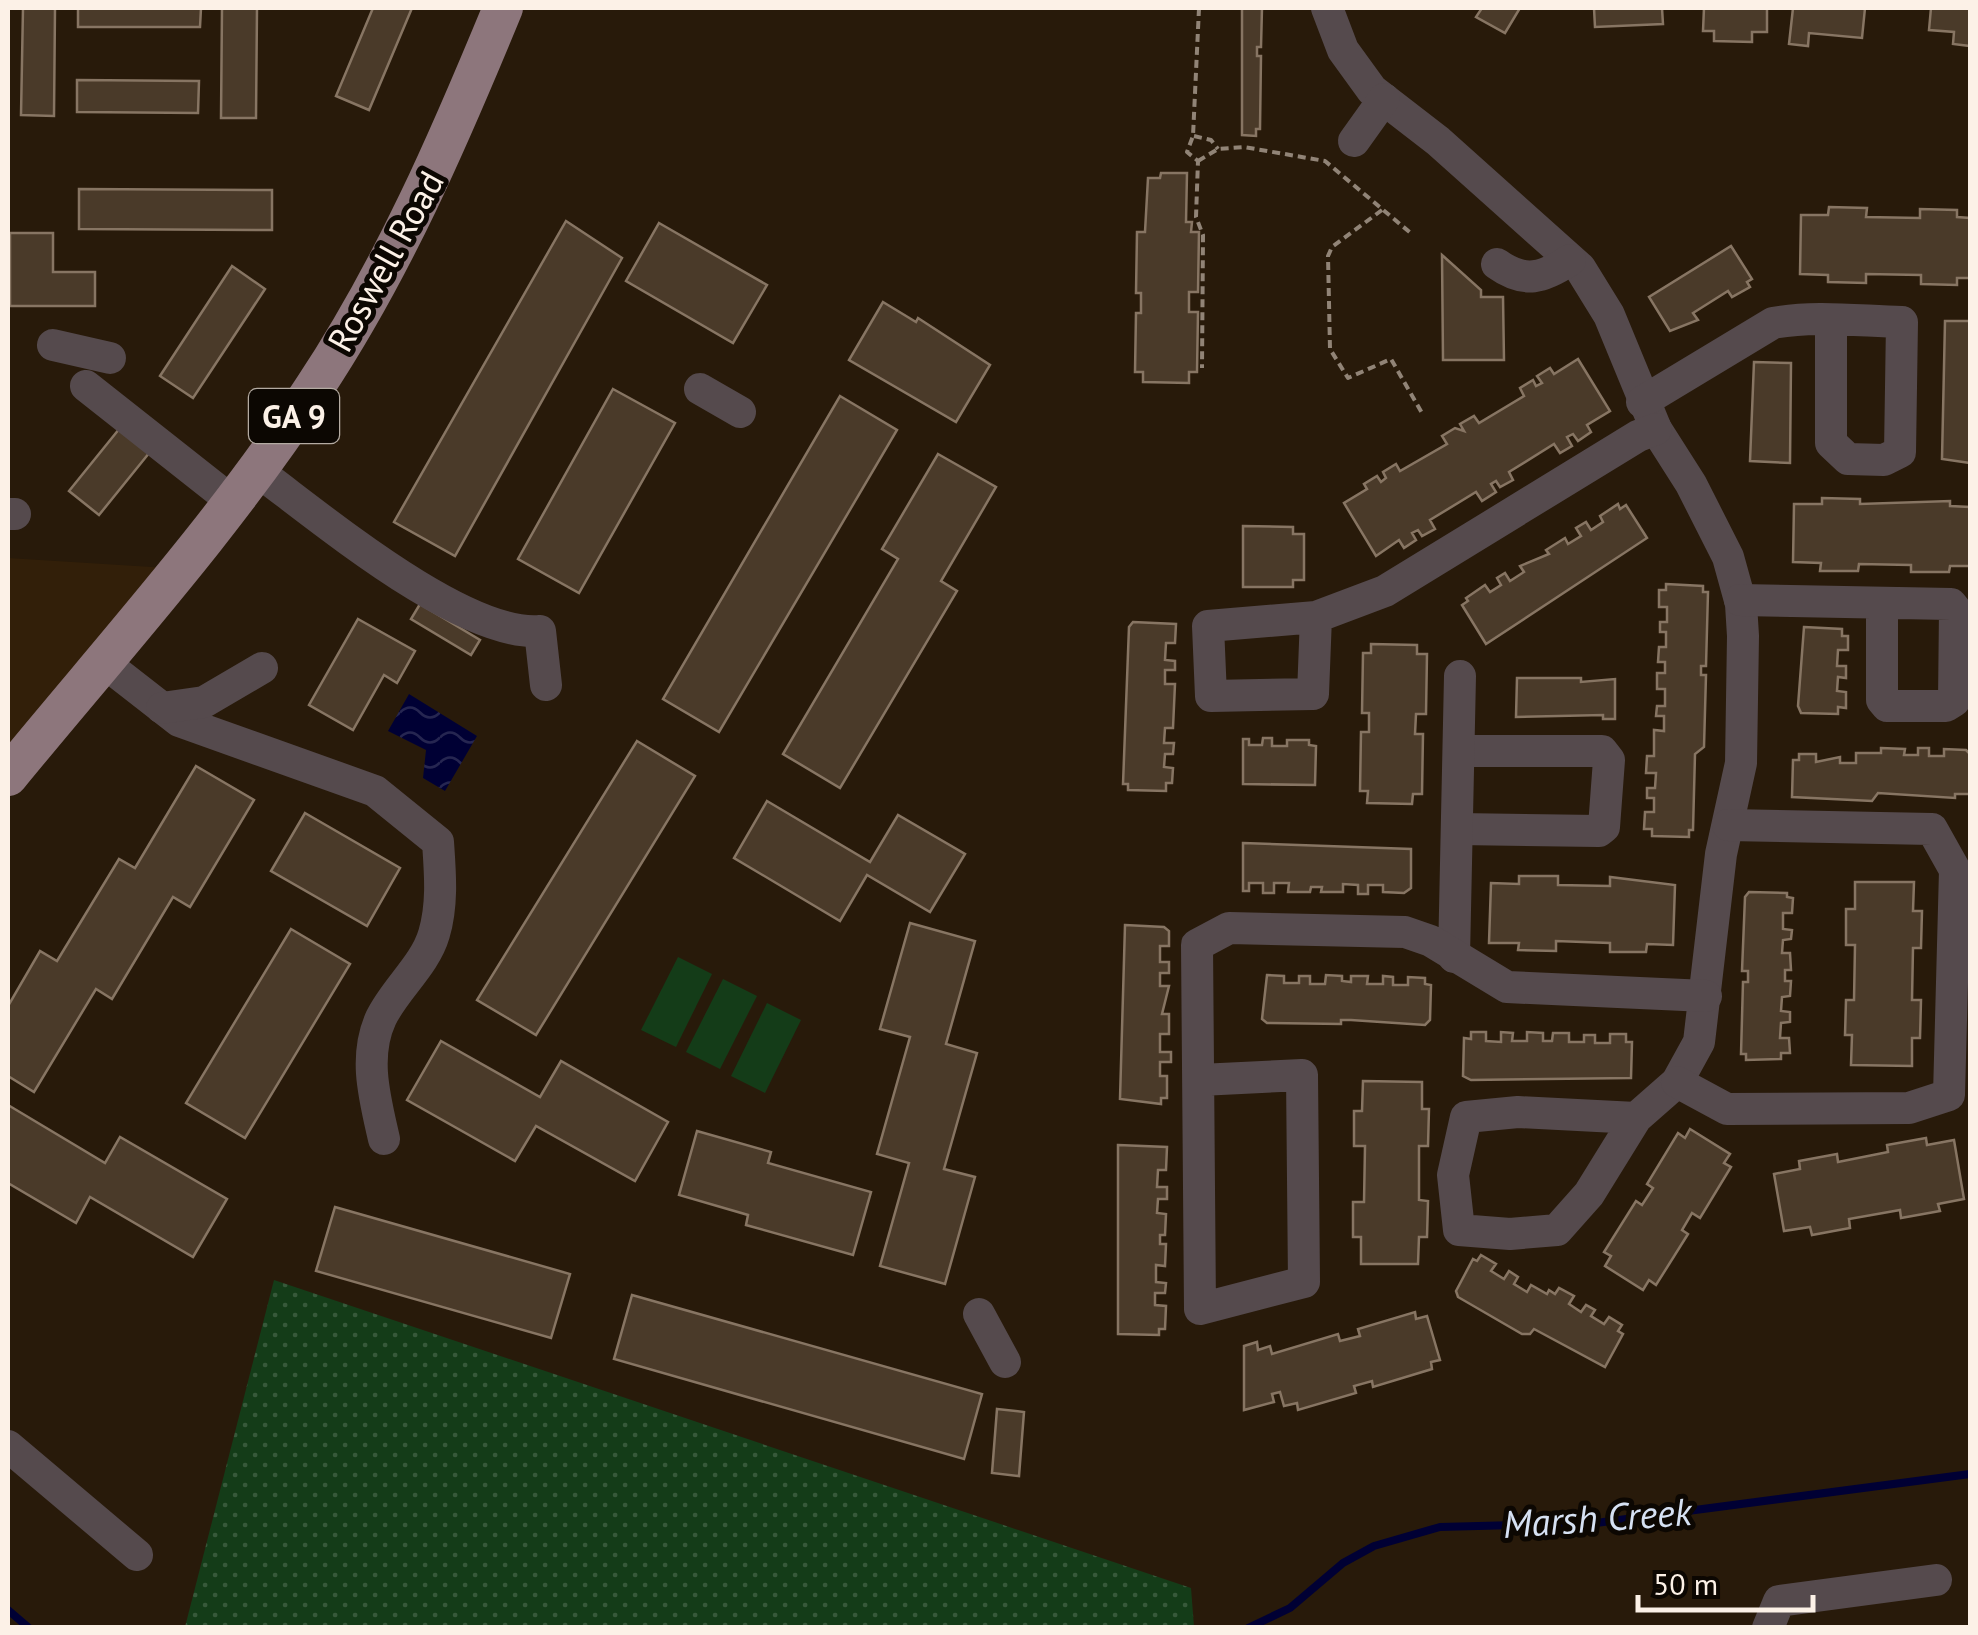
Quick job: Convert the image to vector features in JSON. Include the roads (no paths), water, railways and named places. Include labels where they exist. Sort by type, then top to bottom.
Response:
[{"type":"main road","name":"Roswell Road","points":[[8,776],[244,486],[313,391],[367,302],[442,157],[503,8]]},
{"type":"street","points":[[1327,8],[1343,50],[1384,99],[1438,141],[1570,260],[1594,287],[1649,416],[1717,533],[1740,600],[1741,763],[1728,825],[1700,1042],[1676,1082],[1636,1118],[1588,1194],[1557,1230],[1510,1234],[1459,1230],[1453,1176],[1466,1117],[1518,1112],[1636,1118]]},
{"type":"street","points":[[1354,141],[1384,99]]},
{"type":"street","points":[[1497,264],[1512,275],[1528,278],[1545,276],[1570,260]]},
{"type":"street","points":[[1316,617],[1385,591],[1638,436],[1649,416],[1773,322],[1831,320]]},
{"type":"street","points":[[53,345],[110,358]]},
{"type":"street","points":[[86,386],[244,486],[448,606],[519,630],[540,631],[546,686]]},
{"type":"street","points":[[700,389],[740,412]]},
{"type":"street","points":[[1740,600],[1882,603]]},
{"type":"street","points":[[102,661],[179,722],[375,791],[438,842],[441,891],[434,936],[381,1017],[372,1048],[371,1079],[384,1139]]},
{"type":"street","points":[[162,708],[204,702],[262,668]]},
{"type":"street","points":[[1454,956],[1460,676]]},
{"type":"street","points":[[1458,829],[1599,831],[1604,827],[1609,760],[1602,751],[1459,751]]},
{"type":"street","points":[[1676,1082],[1727,1108],[1909,1108],[1949,1096],[1955,870],[1932,829],[1728,825]]},
{"type":"street","points":[[1200,1080],[1302,1075],[1304,1282],[1200,1308],[1196,944],[1229,928],[1405,932],[1507,987],[1706,996]]},
{"type":"street","points":[[979,1314],[1005,1362]]},
{"type":"street","points":[[8,1446],[137,1555]]},
{"type":"street","points":[[1768,1628],[1780,1601],[1936,1580]]},
{"type":"water","points":[[409,694],[477,736],[445,791],[423,778],[426,750],[388,731]]},
{"type":"waterway","name":"Marsh Creek","points":[[1248,1628],[1290,1608],[1343,1563],[1374,1546],[1440,1527],[1596,1523],[1970,1474]]},
{"type":"waterway","points":[[8,1610],[29,1628]]}]
